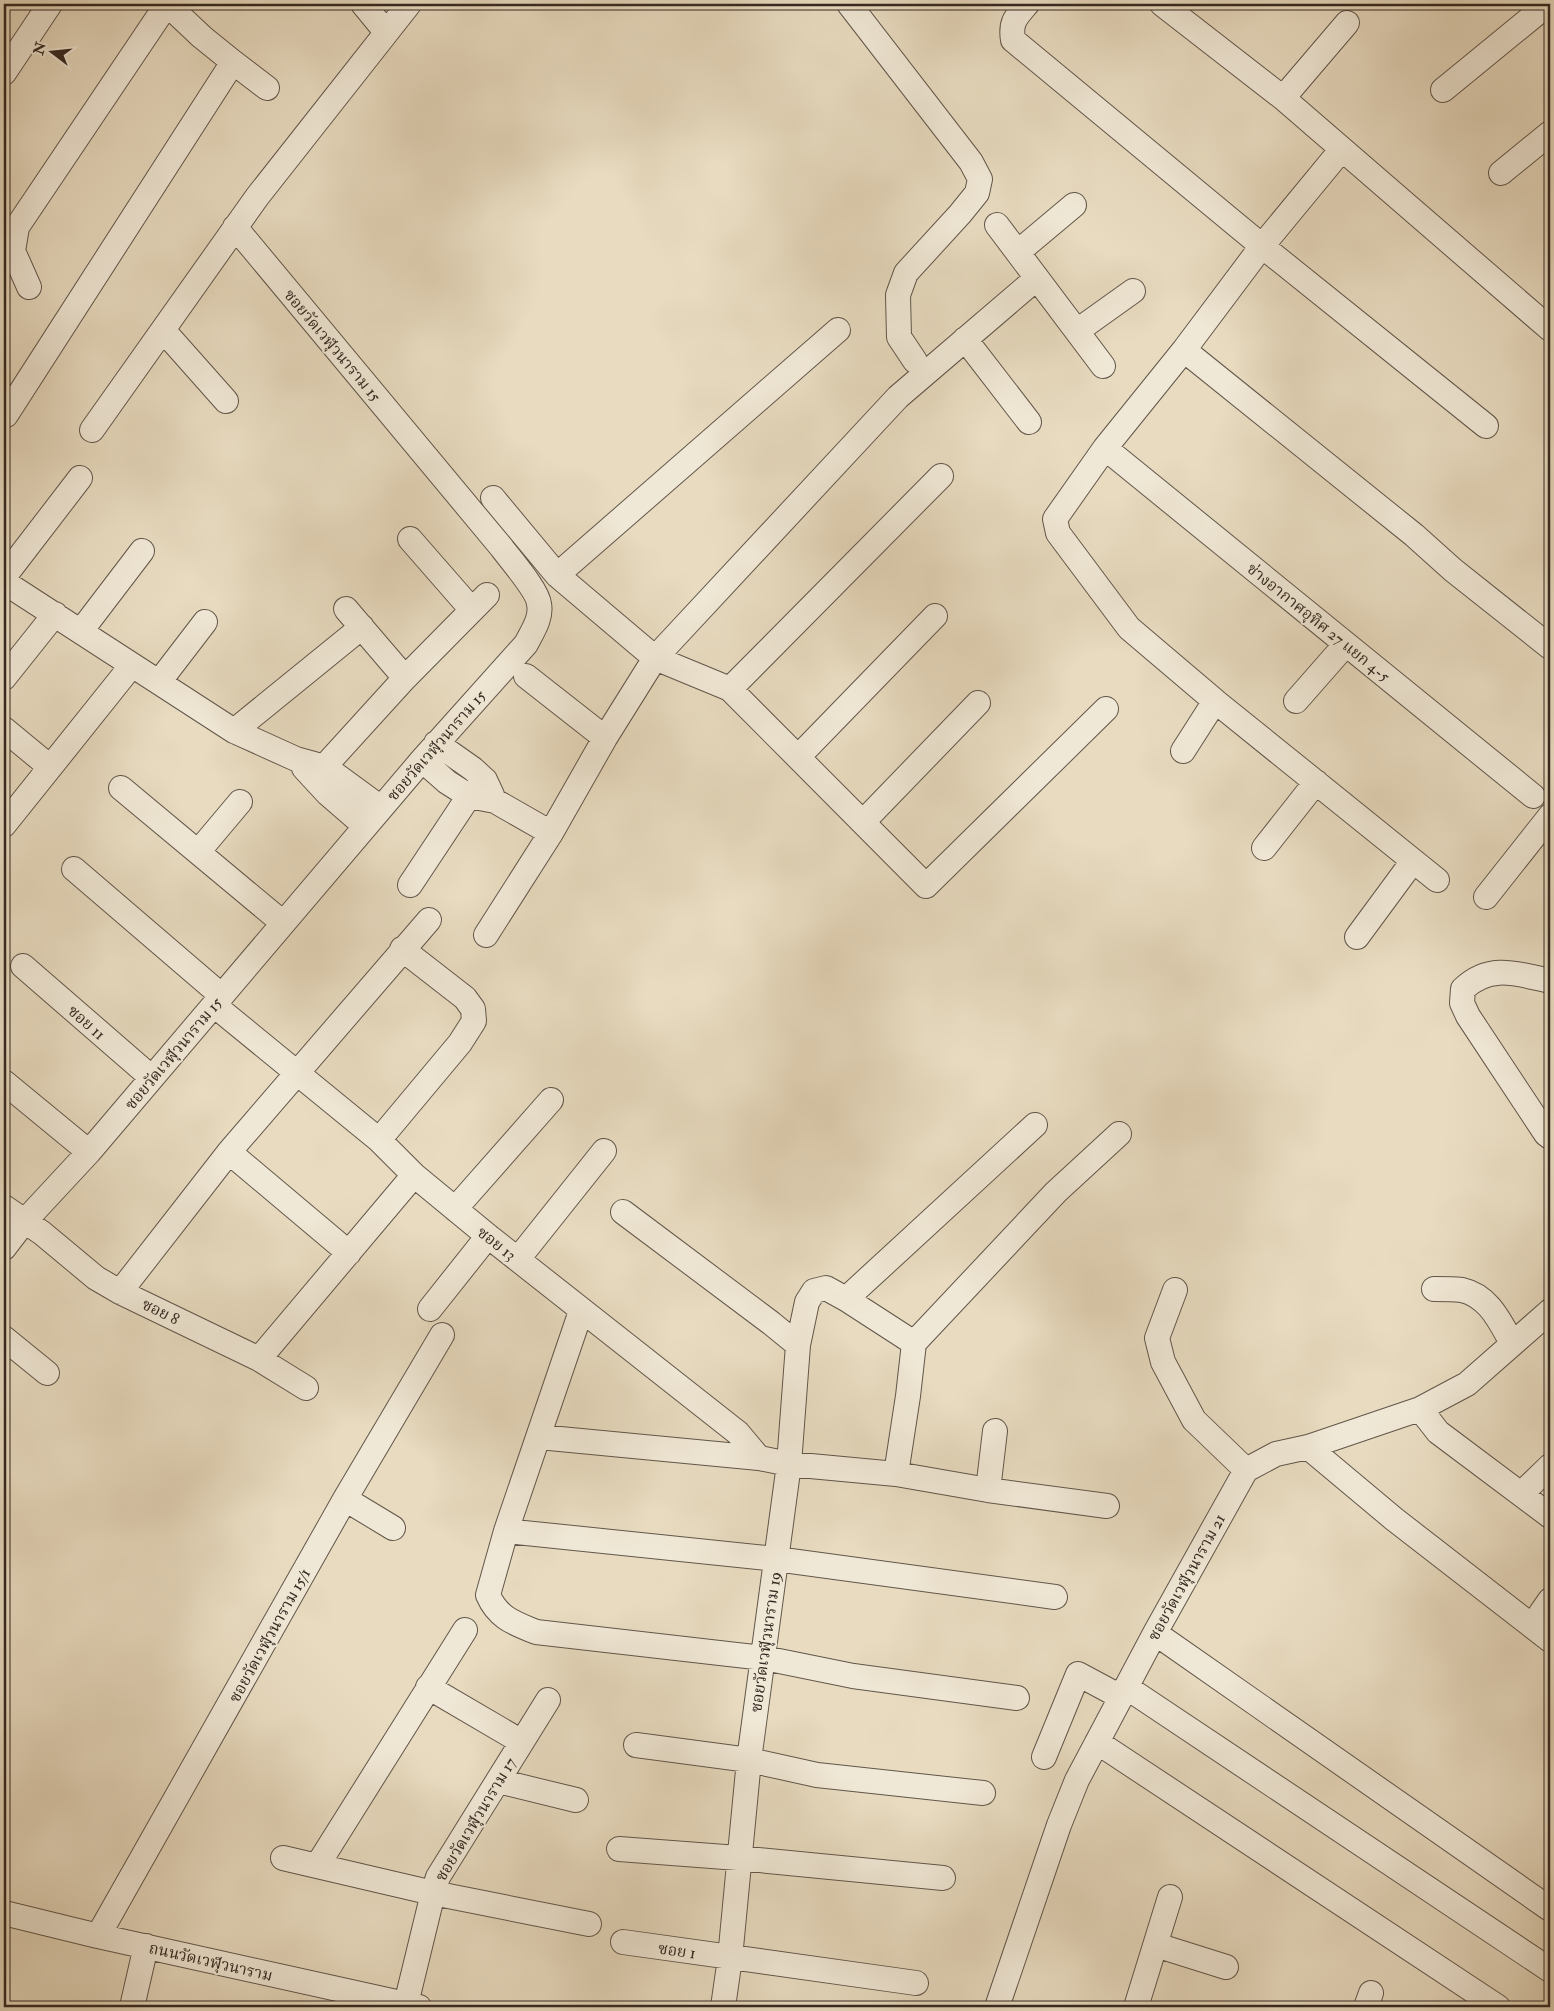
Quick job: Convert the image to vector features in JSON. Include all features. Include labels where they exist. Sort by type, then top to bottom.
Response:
[{"type":"street","points":[[4,73],[50,4]]},
{"type":"street","points":[[29,287],[13,250],[17,227],[167,4],[202,37],[267,88]]},
{"type":"street","points":[[363,4],[386,32]]},
{"type":"street","points":[[92,430],[235,227],[409,4]]},
{"type":"street","points":[[849,4],[971,162],[980,179],[977,193],[906,273],[898,296],[898,328],[899,337],[915,361]]},
{"type":"street","points":[[1027,4],[1015,18],[1011,29],[1013,40],[1262,246],[1486,426]]},
{"type":"street","points":[[1162,4],[1283,98],[1550,329]]},
{"type":"street","points":[[1443,90],[1548,4]]},
{"type":"street","points":[[1283,98],[1347,23]]},
{"type":"street","points":[[6,415],[233,62]]},
{"type":"street","points":[[1501,173],[1550,133]]},
{"type":"street","points":[[1342,149],[1262,246],[1184,350],[1105,448],[1055,519],[1058,533],[1129,628],[1215,701],[1437,880]]},
{"type":"street","points":[[1018,252],[1074,205]]},
{"type":"street","points":[[997,225],[1103,366]]},
{"type":"street","name":"ซอยวัดเวฬุวนาราม 15","points":[[4,1248],[24,1222],[89,1152],[429,751],[526,644],[537,623],[540,603],[529,584],[502,548],[235,227]]},
{"type":"street","points":[[486,935],[551,833],[605,738],[656,658],[898,396],[1037,278]]},
{"type":"street","points":[[1077,331],[1133,291]]},
{"type":"street","points":[[163,330],[226,401]]},
{"type":"street","points":[[557,575],[838,330]]},
{"type":"street","points":[[965,339],[1028,422]]},
{"type":"street","points":[[1184,350],[1550,647]]},
{"type":"street","name":"ช่างอากาศอุทิศ 27 แยก 4-5","points":[[1105,448],[1533,796]]},
{"type":"street","points":[[730,688],[941,476]]},
{"type":"street","points":[[4,577],[80,478]]},
{"type":"street","points":[[493,498],[557,575],[656,658],[730,688],[926,886],[1106,710]]},
{"type":"street","points":[[319,773],[405,678],[479,602],[410,539]]},
{"type":"street","points":[[81,631],[142,551]]},
{"type":"street","points":[[4,582],[234,731],[296,759],[381,808]]},
{"type":"street","points":[[346,609],[405,678]]},
{"type":"street","points":[[4,678],[55,614]]},
{"type":"street","points":[[798,757],[935,616]]},
{"type":"street","points":[[159,682],[205,622]]},
{"type":"street","points":[[234,731],[362,627]]},
{"type":"street","points":[[1296,701],[1346,644]]},
{"type":"street","points":[[4,825],[132,665]]},
{"type":"street","points":[[526,676],[605,738]]},
{"type":"street","points":[[1183,751],[1215,701]]},
{"type":"street","points":[[863,822],[978,703]]},
{"type":"street","points":[[4,729],[50,767]]},
{"type":"street","points":[[429,751],[473,768],[483,792],[551,833]]},
{"type":"street","points":[[319,773],[366,826]]},
{"type":"street","points":[[1264,848],[1316,782]]},
{"type":"street","points":[[121,788],[283,923]]},
{"type":"street","points":[[410,886],[483,792]]},
{"type":"street","points":[[198,852],[240,802]]},
{"type":"street","points":[[1486,897],[1550,816]]},
{"type":"street","points":[[1357,937],[1413,861]]},
{"type":"street","name":"ซอย 13","points":[[74,869],[296,1073],[379,1140],[414,1175],[581,1311],[738,1433],[759,1458]]},
{"type":"street","points":[[120,1292],[229,1152],[402,949],[429,920]]},
{"type":"street","points":[[379,1140],[460,1042],[474,1021],[473,1009],[465,998],[402,949]]},
{"type":"street","name":"ซอย 11","points":[[23,966],[152,1078]]},
{"type":"street","points":[[1550,981],[1520,974],[1495,972],[1470,982],[1463,989],[1462,1003],[1468,1016],[1546,1134],[1550,1137]]},
{"type":"street","points":[[4,1082],[89,1152]]},
{"type":"street","points":[[455,1209],[550,1100]]},
{"type":"street","points":[[914,1343],[846,1299],[1035,1125]]},
{"type":"street","points":[[896,1474],[914,1343],[1056,1192],[1119,1134]]},
{"type":"street","points":[[518,1259],[604,1151]]},
{"type":"street","points":[[229,1152],[349,1252]]},
{"type":"street","points":[[259,1359],[414,1175]]},
{"type":"street","name":"ซอย 8","points":[[4,1208],[42,1233],[96,1278],[120,1292],[259,1359],[306,1388]]},
{"type":"street","points":[[623,1212],[798,1345]]},
{"type":"street","points":[[430,1309],[488,1236]]},
{"type":"street","name":"ซอยวัดเวฬุวนาราม 19","points":[[723,2007],[730,1958],[738,1858],[749,1760],[790,1464],[798,1345],[807,1302],[814,1292],[826,1288],[846,1299]]},
{"type":"street","points":[[1434,1289],[1463,1290],[1480,1298],[1490,1307],[1512,1343]]},
{"type":"street","points":[[1175,1290],[1158,1338],[1162,1362],[1194,1420],[1246,1470],[1276,1454],[1308,1447],[1420,1409],[1468,1384],[1550,1311]]},
{"type":"street","points":[[581,1311],[506,1531],[488,1595],[493,1607],[510,1622],[536,1632],[764,1658],[853,1676],[1018,1698]]},
{"type":"street","name":"ซอยวัดเวฬุวนาราม 15/1","points":[[98,1936],[345,1499],[442,1335]]},
{"type":"street","points":[[4,1338],[47,1373]]},
{"type":"street","points":[[1420,1409],[1438,1432],[1550,1516]]},
{"type":"street","points":[[988,1490],[995,1431]]},
{"type":"street","points":[[539,1437],[759,1458],[790,1464],[896,1474],[988,1490],[1106,1506]]},
{"type":"street","points":[[1308,1447],[1394,1519],[1550,1640]]},
{"type":"street","points":[[1521,1494],[1550,1466]]},
{"type":"street","name":"ซอยวัดเวฬุวนาราม 21","points":[[997,2007],[1059,1825],[1077,1780],[1155,1633],[1246,1470]]},
{"type":"street","points":[[345,1499],[393,1528]]},
{"type":"street","points":[[506,1531],[776,1559],[1055,1598]]},
{"type":"street","points":[[1532,1626],[1550,1600]]},
{"type":"street","points":[[317,1866],[428,1686],[465,1630]]},
{"type":"street","points":[[1155,1633],[1550,1909]]},
{"type":"street","points":[[1044,1757],[1078,1674],[1124,1692],[1550,1970]]},
{"type":"street","points":[[428,1686],[522,1742]]},
{"type":"street","name":"ซอยวัดเวฬุวนาราม 17","points":[[412,2006],[433,1893],[438,1877],[548,1700]]},
{"type":"street","points":[[1097,1742],[1498,2007]]},
{"type":"street","points":[[636,1745],[749,1760],[817,1775],[983,1793]]},
{"type":"street","points":[[498,1781],[576,1800]]},
{"type":"street","points":[[618,1849],[738,1858],[943,1878]]},
{"type":"street","points":[[283,1858],[433,1893],[589,1924]]},
{"type":"street","points":[[1136,2007],[1170,1897]]},
{"type":"street","name":"ถนนวัดเวฬุวนาราม","points":[[4,1913],[373,2002],[412,2006]]},
{"type":"street","name":"ซอย 1","points":[[623,1942],[916,1983]]},
{"type":"street","points":[[1156,1945],[1226,1967]]},
{"type":"street","points":[[132,2007],[146,1946]]}]
